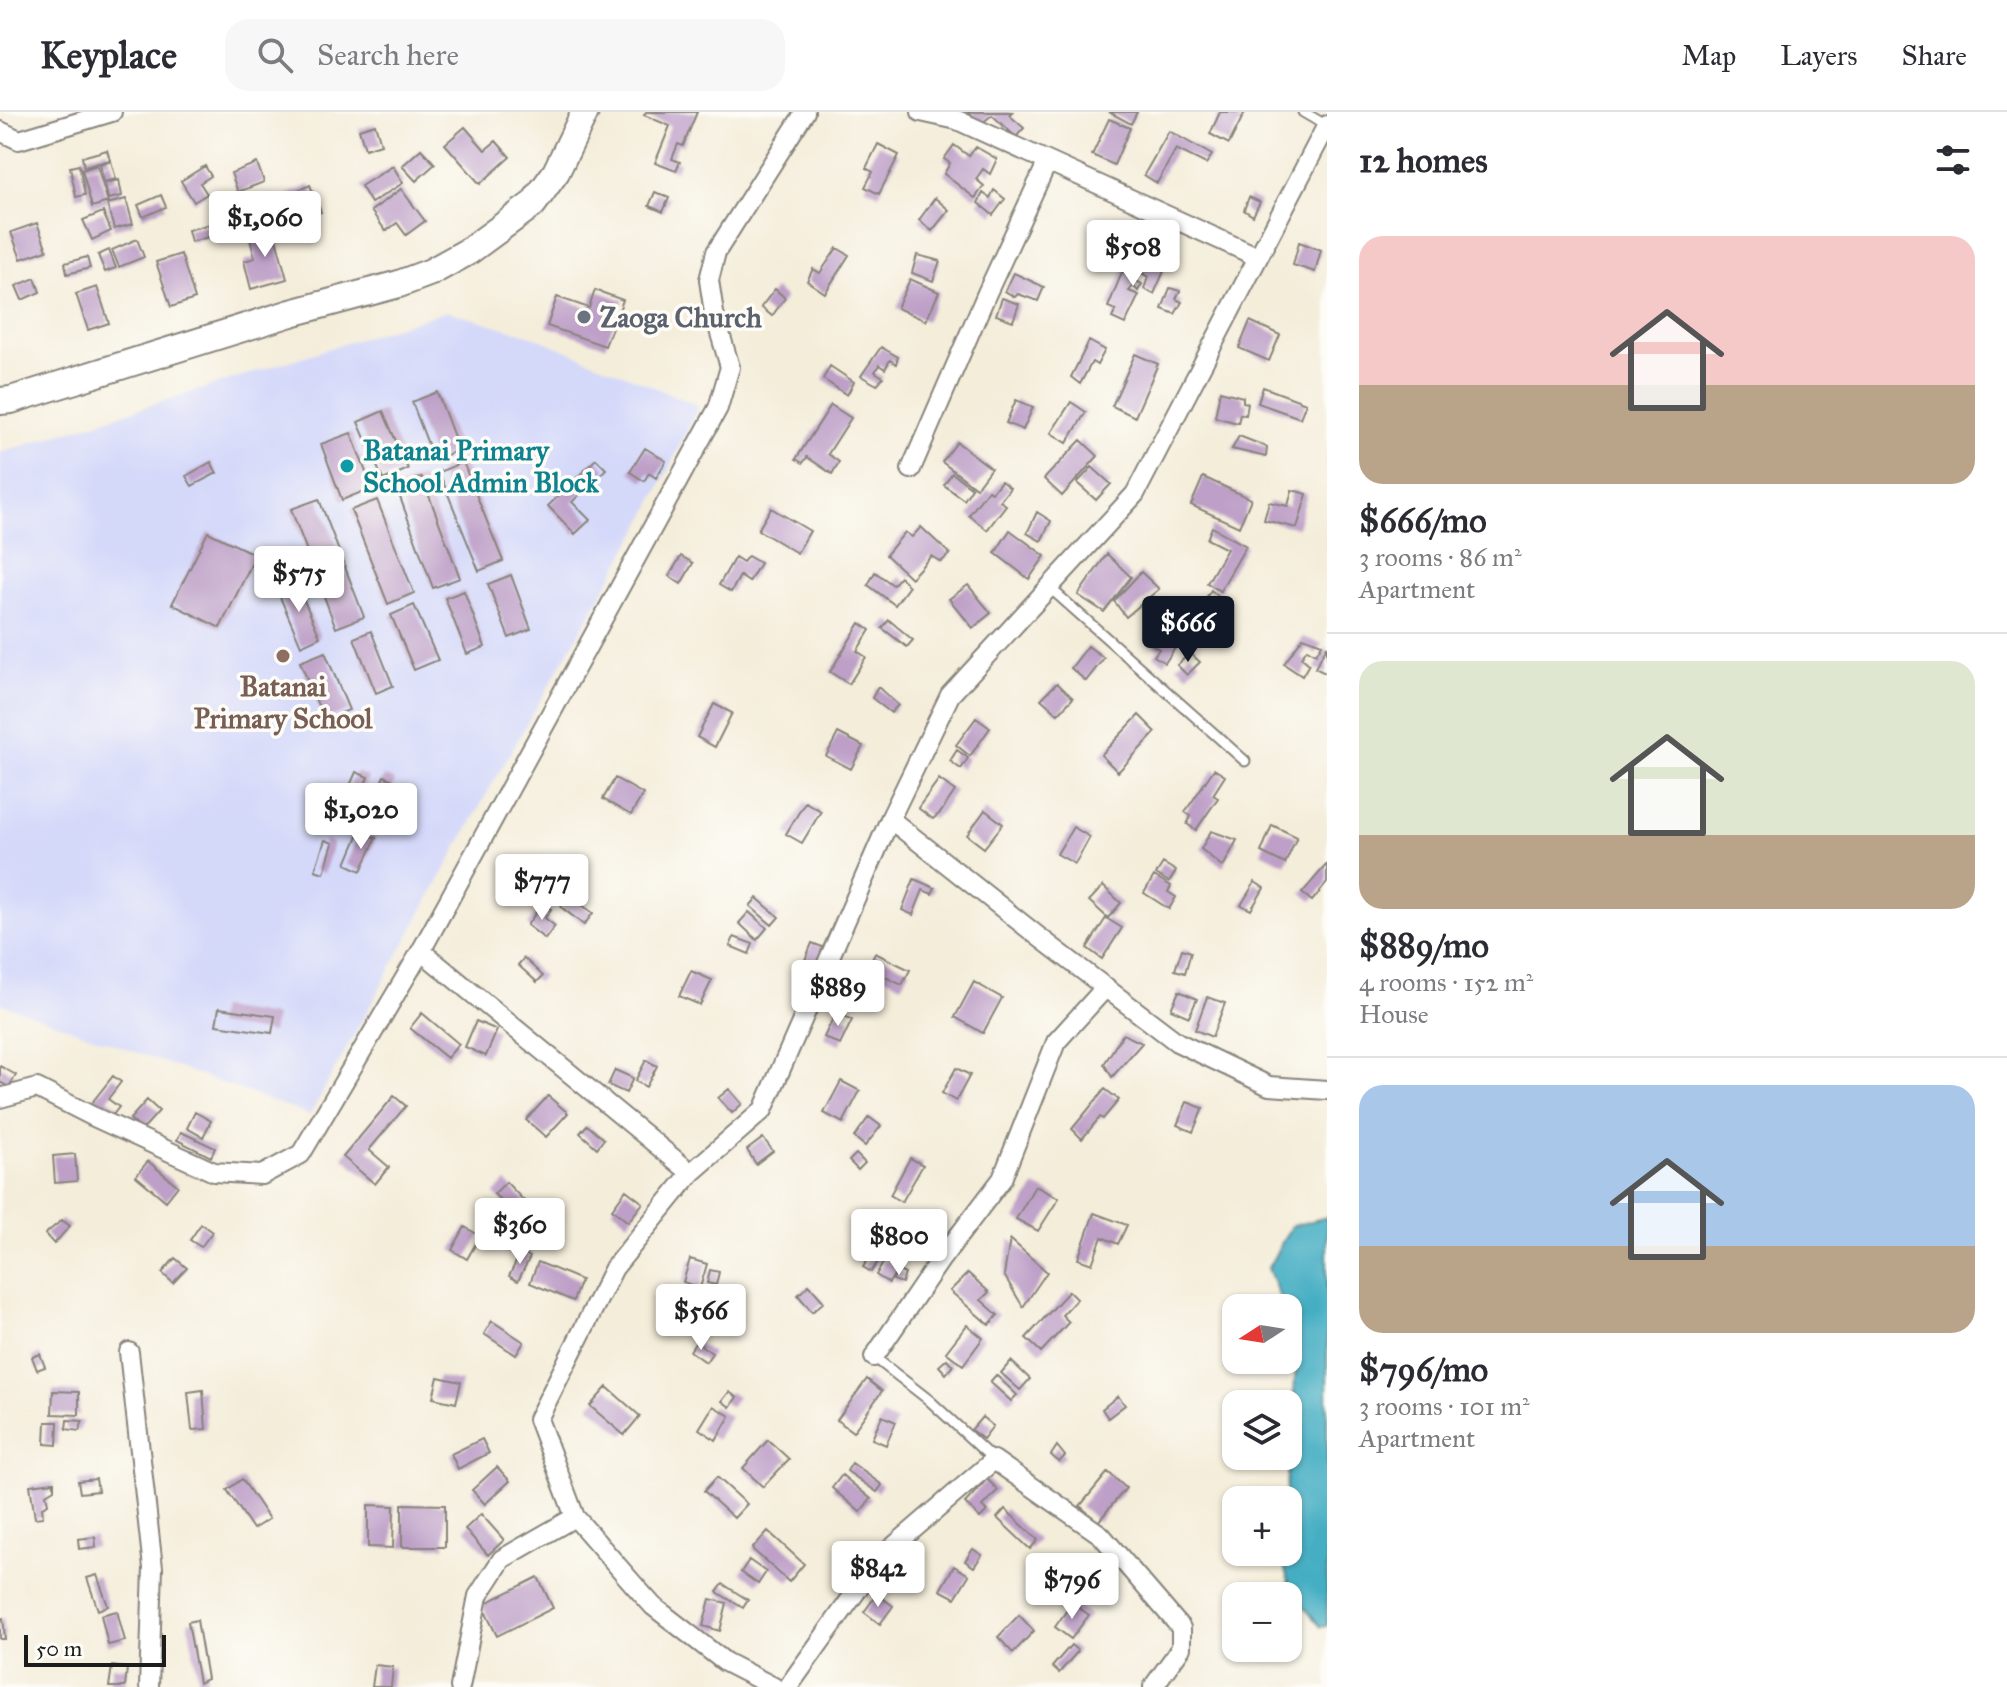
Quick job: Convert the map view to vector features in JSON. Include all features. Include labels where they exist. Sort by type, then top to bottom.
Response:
[{"type":"street","points":[[0,131],[19,140],[112,112]]},
{"type":"street","points":[[0,401],[431,272],[469,251],[533,204],[556,172],[585,112]]},
{"type":"street","points":[[0,1098],[37,1088],[214,1172],[262,1175],[301,1154],[421,951],[718,408],[730,367],[714,313],[709,280],[716,252],[805,112]]},
{"type":"street","points":[[921,112],[957,120],[1258,257]]},
{"type":"street","points":[[774,1687],[725,1662],[653,1606],[575,1517],[538,1419],[614,1268],[691,1173],[763,1110],[890,819],[950,695],[1135,494],[1327,126]]},
{"type":"street","points":[[911,469],[1047,163]]},
{"type":"street","points":[[890,819],[1177,1042],[1269,1086],[1327,1090]]},
{"type":"street","points":[[421,951],[691,1173]]},
{"type":"street","points":[[874,1357],[941,1259],[1002,1179],[1056,1042],[1106,987]]},
{"type":"street","points":[[129,1352],[153,1568],[149,1687]]},
{"type":"street","points":[[788,1687],[880,1558],[994,1460],[1101,1535],[1181,1628],[1181,1648],[1153,1687]]},
{"type":"street","points":[[460,1687],[478,1596],[502,1559],[575,1517]]},
{"type":"lane","points":[[1303,112],[1327,126]]},
{"type":"lane","points":[[1049,587],[1245,761]]},
{"type":"lane","points":[[874,1357],[929,1400],[994,1460]]},
{"type":"shaded area","name":"Batanai Primary School","points":[[447,311],[532,336],[699,406],[643,522],[489,790],[310,1115],[0,1003],[0,453]]},
{"type":"water","points":[[1327,1217],[1327,1626],[1321,1627],[1302,1605],[1302,1582],[1289,1582],[1284,1566],[1302,1566],[1302,1486],[1286,1486],[1287,1470],[1302,1470],[1302,1390],[1294,1390],[1295,1374],[1302,1374],[1302,1294],[1278,1294],[1268,1268],[1291,1226]]},
{"type":"building","points":[[646,112],[697,112],[683,146],[678,144],[672,159],[680,162],[676,171],[655,163],[670,126],[644,115]]},
{"type":"building","points":[[968,112],[1012,112],[1009,115],[1024,128],[1016,137],[992,115],[981,124]]},
{"type":"building","points":[[1109,112],[1137,112],[1131,124]]},
{"type":"building","points":[[1220,112],[1245,112],[1229,144],[1210,134]]},
{"type":"building","points":[[1109,119],[1130,128],[1114,165],[1092,155]]},
{"type":"building","points":[[375,124],[381,144],[365,149],[359,129]]},
{"type":"building","points":[[465,127],[485,150],[496,141],[510,157],[480,184],[445,144]]},
{"type":"building","points":[[1169,131],[1212,155],[1206,164],[1176,149],[1157,183],[1144,175]]},
{"type":"building","points":[[878,144],[899,155],[879,194],[865,187],[873,172],[866,168]]},
{"type":"building","points":[[954,145],[969,156],[976,147],[997,159],[990,174],[983,169],[976,179],[984,186],[975,198],[944,174],[950,163],[944,159]]},
{"type":"building","points":[[421,149],[435,164],[416,181],[402,166]]},
{"type":"building","points":[[107,150],[110,160],[84,167],[82,157]]},
{"type":"building","points":[[111,161],[116,179],[104,182],[100,165]]},
{"type":"building","points":[[257,163],[264,182],[238,192],[231,173]]},
{"type":"building","points":[[79,165],[85,195],[76,197],[70,167]]},
{"type":"building","points":[[97,165],[108,202],[92,207],[82,170]]},
{"type":"building","points":[[205,166],[211,176],[200,183],[207,194],[194,202],[181,181]]},
{"type":"building","points":[[393,166],[403,183],[371,203],[361,186]]},
{"type":"building","points":[[119,180],[122,196],[108,199],[105,183]]},
{"type":"building","points":[[310,185],[321,212],[309,217],[304,205],[290,210],[284,196]]},
{"type":"building","points":[[401,189],[425,221],[406,235],[397,223],[386,231],[371,211]]},
{"type":"building","points":[[994,190],[1005,199],[993,215],[978,203],[983,193],[990,198]]},
{"type":"building","points":[[655,192],[669,198],[663,212],[649,206]]},
{"type":"building","points":[[161,195],[166,207],[143,217],[138,205]]},
{"type":"building","points":[[1249,197],[1260,202],[1253,216],[1244,210]]},
{"type":"building","points":[[935,198],[949,210],[932,231],[919,220]]},
{"type":"building","points":[[126,199],[133,224],[114,229],[107,204]]},
{"type":"building","points":[[268,208],[272,220],[237,229],[234,217]]},
{"type":"building","points":[[103,212],[111,231],[92,240],[83,220]]},
{"type":"building","points":[[222,221],[226,232],[191,242],[188,230]]},
{"type":"building","points":[[37,223],[47,250],[21,259],[11,232]]},
{"type":"building","points":[[272,224],[287,279],[251,289],[244,261],[255,258],[248,231]]},
{"type":"building","points":[[137,239],[144,257],[119,267],[112,250]]},
{"type":"building","points":[[1299,242],[1321,250],[1315,272],[1293,265]]},
{"type":"building","points":[[837,248],[849,255],[825,293],[807,281],[813,269],[820,273]]},
{"type":"building","points":[[109,250],[116,268],[105,272],[98,255]]},
{"type":"building","points":[[181,254],[195,299],[171,307],[156,262]]},
{"type":"building","points":[[917,255],[940,261],[933,281],[912,273]]},
{"type":"building","points":[[87,257],[90,268],[67,274],[65,263]]},
{"type":"building","points":[[1139,258],[1164,271],[1154,294],[1144,289],[1148,277],[1139,271],[1135,280],[1142,284],[1138,291],[1133,286],[1129,291],[1139,295],[1125,324],[1112,318],[1116,310],[1108,307],[1123,270],[1127,264],[1135,267]]},
{"type":"building","points":[[1014,273],[1044,287],[1038,301],[1018,294],[1015,297],[1005,291]]},
{"type":"building","points":[[35,278],[40,292],[22,300],[16,286]]},
{"type":"building","points":[[910,279],[939,292],[926,321],[897,308]]},
{"type":"building","points":[[97,287],[109,323],[88,330],[76,294]]},
{"type":"building","points":[[1170,288],[1180,291],[1176,299],[1182,302],[1175,314],[1162,309]]},
{"type":"building","points":[[775,289],[785,298],[772,316],[761,307]]},
{"type":"building","name":"Zaoga Church","points":[[595,290],[623,300],[605,346],[547,326],[557,297],[589,308]]},
{"type":"building","points":[[1002,298],[1019,304],[1013,321],[996,315]]},
{"type":"building","points":[[1250,321],[1280,335],[1269,361],[1239,348]]},
{"type":"building","points":[[1089,341],[1105,350],[1097,365],[1092,362],[1080,384],[1071,377]]},
{"type":"building","points":[[881,347],[898,357],[896,364],[890,360],[885,369],[879,365],[875,372],[883,377],[877,385],[861,376]]},
{"type":"building","points":[[1135,354],[1158,364],[1135,417],[1112,406]]},
{"type":"building","points":[[830,366],[854,382],[847,395],[823,379]]},
{"type":"building","points":[[1263,387],[1306,403],[1300,418],[1258,403]]},
{"type":"building","points":[[1220,391],[1243,397],[1243,402],[1248,403],[1246,415],[1240,414],[1238,423],[1215,417]]},
{"type":"building","points":[[437,392],[459,450],[434,460],[412,402]]},
{"type":"building","points":[[1016,400],[1033,407],[1023,430],[1006,423]]},
{"type":"building","points":[[1071,402],[1086,412],[1067,443],[1051,433]]},
{"type":"building","points":[[831,405],[851,418],[828,454],[839,462],[832,474],[807,457],[803,463],[796,459]]},
{"type":"building","points":[[383,411],[408,469],[383,480],[358,422]]},
{"type":"building","name":"Batanai Primary School Admin Block","points":[[351,433],[372,488],[342,500],[321,444]]},
{"type":"building","points":[[1239,436],[1267,447],[1266,457],[1232,449]]},
{"type":"building","points":[[1081,440],[1098,456],[1062,496],[1044,479]]},
{"type":"building","points":[[957,442],[991,468],[976,488],[942,462]]},
{"type":"building","points":[[645,448],[666,461],[656,478],[649,473],[644,481],[630,472]]},
{"type":"building","points":[[596,459],[606,469],[572,502],[590,520],[575,534],[548,506]]},
{"type":"building","points":[[211,462],[217,473],[192,486],[186,476]]},
{"type":"building","points":[[463,462],[503,561],[479,571],[439,472]]},
{"type":"building","points":[[1092,467],[1111,484],[1096,500],[1077,483]]},
{"type":"building","points":[[952,473],[972,488],[964,500],[944,485]]},
{"type":"building","points":[[422,477],[460,578],[433,588],[396,486]]},
{"type":"building","points":[[1203,477],[1251,499],[1239,527],[1191,505]]},
{"type":"building","points":[[1001,481],[1010,488],[1000,501],[1006,505],[987,530],[969,515],[988,490],[992,492]]},
{"type":"building","points":[[1292,490],[1307,494],[1297,528],[1264,520],[1269,502],[1288,506]]},
{"type":"building","name":"Batanai Primary School","points":[[319,499],[364,617],[336,628],[291,509]]},
{"type":"building","name":"Batanai Primary School","points":[[377,500],[414,593],[388,604],[351,510]]},
{"type":"building","points":[[771,508],[810,531],[797,553],[758,530]]},
{"type":"building","points":[[1037,512],[1051,521],[1041,541],[1027,533]]},
{"type":"building","points":[[921,527],[950,554],[941,562],[931,556],[911,578],[886,555],[905,532],[912,537]]},
{"type":"building","points":[[1212,527],[1246,546],[1220,591],[1207,583],[1227,549],[1207,539]]},
{"type":"building","points":[[1010,530],[1045,556],[1029,579],[995,553]]},
{"type":"building","points":[[208,532],[256,555],[220,628],[172,604]]},
{"type":"building","points":[[1107,554],[1131,577],[1104,612],[1078,595]]},
{"type":"building","points":[[681,556],[693,563],[681,584],[669,576]]},
{"type":"building","points":[[748,556],[760,563],[749,582],[740,576],[731,592],[719,585],[735,557],[743,562]]},
{"type":"building","points":[[875,572],[893,585],[900,577],[909,586],[895,605],[868,585]]},
{"type":"building","points":[[1141,572],[1159,589],[1126,617],[1114,601]]},
{"type":"building","points":[[511,575],[531,629],[509,638],[488,584]]},
{"type":"building","name":"Batanai Primary School","points":[[296,582],[320,637],[301,646],[277,590]]},
{"type":"building","points":[[968,585],[991,613],[973,628],[949,599]]},
{"type":"building","points":[[1211,590],[1219,597],[1215,604],[1206,598]]},
{"type":"building","points":[[464,591],[485,647],[467,654],[445,598]]},
{"type":"building","name":"Batanai Primary School","points":[[414,605],[438,660],[414,670],[391,615]]},
{"type":"building","points":[[889,620],[913,640],[907,647],[882,628]]},
{"type":"building","points":[[860,623],[870,630],[857,651],[866,657],[849,684],[830,672]]},
{"type":"building","name":"Batanai Primary School","points":[[371,631],[393,686],[376,693],[354,638]]},
{"type":"building","points":[[1170,632],[1181,639],[1165,663],[1154,656],[1159,649],[1151,644],[1158,635],[1166,639]]},
{"type":"building","points":[[1303,637],[1322,644],[1316,654],[1307,649],[1301,657],[1309,664],[1302,676],[1284,664]]},
{"type":"building","points":[[1088,646],[1104,658],[1086,681],[1071,668]]},
{"type":"building","points":[[1327,646],[1327,674],[1315,668]]},
{"type":"building","name":"Batanai Primary School","points":[[325,652],[349,710],[324,720],[300,662]]},
{"type":"building","points":[[1190,653],[1200,662],[1187,675],[1177,665]]},
{"type":"building","points":[[1057,683],[1073,698],[1058,714],[1041,699]]},
{"type":"building","points":[[878,687],[898,705],[891,713],[872,698]]},
{"type":"building","points":[[714,704],[732,713],[715,747],[697,737]]},
{"type":"building","points":[[1139,715],[1156,732],[1118,772],[1101,755]]},
{"type":"building","points":[[976,718],[990,728],[970,756],[956,745]]},
{"type":"building","points":[[838,733],[863,746],[851,769],[826,756]]},
{"type":"building","points":[[957,750],[968,758],[961,769],[950,761]]},
{"type":"building","points":[[1214,769],[1225,776],[1213,795],[1218,798],[1196,830],[1187,824],[1191,816],[1185,812]]},
{"type":"building","points":[[356,772],[368,777],[353,814],[340,808]]},
{"type":"building","points":[[384,776],[395,781],[380,816],[368,811]]},
{"type":"building","points":[[615,778],[643,794],[631,815],[603,799]]},
{"type":"building","points":[[939,779],[955,791],[933,819],[918,808]]},
{"type":"building","points":[[805,802],[821,811],[802,843],[786,834]]},
{"type":"building","points":[[985,810],[1003,824],[984,848],[967,835]]},
{"type":"building","points":[[1272,825],[1297,837],[1285,864],[1261,852]]},
{"type":"building","points":[[1073,827],[1090,837],[1075,864],[1057,854]]},
{"type":"building","points":[[360,831],[376,838],[361,871],[346,864]]},
{"type":"building","points":[[1211,831],[1237,840],[1223,867],[1201,849]]},
{"type":"building","points":[[325,840],[333,843],[324,873],[315,870]]},
{"type":"building","points":[[1163,863],[1176,871],[1169,882],[1156,874]]},
{"type":"building","points":[[1327,864],[1327,883],[1312,901],[1302,893]]},
{"type":"building","points":[[1154,876],[1171,886],[1168,892],[1176,897],[1169,909],[1144,893]]},
{"type":"building","points":[[914,879],[935,888],[932,894],[923,890],[913,915],[902,910]]},
{"type":"building","points":[[1255,882],[1264,888],[1251,910],[1241,905]]},
{"type":"building","points":[[1103,886],[1121,903],[1108,918],[1089,901]]},
{"type":"building","points":[[569,896],[593,913],[584,925],[561,907]]},
{"type":"building","points":[[757,898],[779,917],[772,925],[750,906]]},
{"type":"building","points":[[543,903],[551,909],[545,918],[555,926],[545,939],[527,925]]},
{"type":"building","points":[[749,912],[767,928],[757,940],[739,923]]},
{"type":"building","points":[[1106,918],[1122,928],[1102,959],[1087,948]]},
{"type":"building","points":[[734,937],[753,944],[749,954],[730,946]]},
{"type":"building","points":[[812,943],[825,948],[809,987],[796,982]]},
{"type":"building","points":[[1182,949],[1191,952],[1185,973],[1175,970]]},
{"type":"building","points":[[875,953],[910,970],[902,985],[868,969]]},
{"type":"building","points":[[524,958],[543,976],[537,982],[518,965]]},
{"type":"building","points":[[691,971],[712,980],[700,1005],[679,996]]},
{"type":"building","points":[[974,982],[1002,998],[983,1033],[955,1017]]},
{"type":"building","points":[[1179,991],[1197,999],[1189,1017],[1171,1009]]},
{"type":"building","points":[[1207,997],[1225,1003],[1212,1037],[1195,1030]]},
{"type":"building","points":[[219,1008],[275,1016],[272,1033],[216,1025]]},
{"type":"building","points":[[836,1012],[852,1020],[840,1045],[824,1037]]},
{"type":"building","points":[[422,1013],[459,1044],[447,1058],[410,1028]]},
{"type":"building","points":[[476,1021],[497,1030],[486,1056],[465,1047]]},
{"type":"building","points":[[1123,1034],[1142,1043],[1112,1077],[1104,1064]]},
{"type":"building","points":[[646,1060],[657,1066],[646,1087],[635,1081]]},
{"type":"building","points":[[0,1066],[16,1075],[9,1087],[0,1082]]},
{"type":"building","points":[[956,1068],[970,1075],[956,1101],[942,1093]]},
{"type":"building","points":[[615,1070],[633,1078],[626,1093],[608,1085]]},
{"type":"building","points":[[113,1076],[121,1082],[108,1099],[119,1107],[109,1120],[90,1105]]},
{"type":"building","points":[[841,1081],[860,1091],[843,1123],[824,1113]]},
{"type":"building","points":[[729,1089],[742,1104],[732,1113],[718,1098]]},
{"type":"building","points":[[1105,1089],[1119,1100],[1082,1139],[1072,1129]]},
{"type":"building","points":[[394,1096],[406,1106],[369,1150],[389,1167],[375,1184],[343,1157]]},
{"type":"building","points":[[548,1096],[568,1113],[546,1137],[526,1120]]},
{"type":"building","points":[[147,1100],[159,1111],[142,1130],[130,1119]]},
{"type":"building","points":[[1187,1102],[1203,1108],[1193,1132],[1177,1125]]},
{"type":"building","points":[[195,1112],[211,1121],[203,1137],[187,1128]]},
{"type":"building","points":[[869,1117],[881,1126],[865,1146],[854,1137]]},
{"type":"building","points":[[587,1125],[604,1139],[597,1148],[580,1133]]},
{"type":"building","points":[[181,1132],[215,1148],[211,1157],[177,1140]]},
{"type":"building","points":[[763,1138],[773,1151],[756,1164],[747,1150]]},
{"type":"building","points":[[75,1154],[77,1181],[55,1183],[53,1156]]},
{"type":"building","points":[[856,1154],[865,1163],[858,1170],[849,1161]]},
{"type":"building","points":[[910,1158],[923,1165],[902,1202],[890,1195]]},
{"type":"building","points":[[148,1161],[178,1186],[166,1201],[136,1176]]},
{"type":"building","points":[[506,1182],[529,1206],[518,1217],[494,1194]]},
{"type":"building","points":[[1035,1186],[1059,1198],[1038,1231],[1016,1219]]},
{"type":"building","points":[[626,1190],[643,1203],[628,1222],[612,1209]]},
{"type":"building","points":[[1094,1213],[1127,1225],[1118,1244],[1102,1237],[1092,1264],[1078,1259]]},
{"type":"building","points":[[62,1220],[70,1226],[54,1244],[45,1234]]},
{"type":"building","points":[[201,1224],[212,1232],[201,1247],[190,1240]]},
{"type":"building","points":[[465,1227],[480,1236],[467,1259],[452,1250]]},
{"type":"building","points":[[1010,1239],[1047,1272],[1023,1307],[1004,1275]]},
{"type":"building","points":[[876,1248],[884,1253],[871,1272],[863,1267]]},
{"type":"building","points":[[521,1252],[530,1257],[518,1281],[509,1276]]},
{"type":"building","points":[[175,1258],[187,1268],[173,1283],[162,1273]]},
{"type":"building","points":[[690,1259],[707,1264],[700,1288],[683,1282]]},
{"type":"building","points":[[885,1260],[898,1268],[889,1283],[876,1275]]},
{"type":"building","points":[[538,1262],[581,1280],[573,1301],[530,1283]]},
{"type":"building","points":[[710,1270],[719,1272],[716,1285],[707,1283]]},
{"type":"building","points":[[897,1270],[905,1274],[902,1283],[893,1280]]},
{"type":"building","points":[[968,1273],[989,1292],[981,1300],[998,1315],[989,1325],[950,1291]]},
{"type":"building","points":[[809,1285],[824,1302],[812,1312],[798,1295]]},
{"type":"building","points":[[1069,1291],[1077,1299],[1062,1315],[1069,1322],[1041,1352],[1026,1338]]},
{"type":"building","points":[[492,1321],[524,1342],[516,1355],[484,1334]]},
{"type":"building","points":[[967,1325],[983,1338],[963,1365],[946,1352]]},
{"type":"building","points":[[696,1342],[712,1353],[706,1362],[690,1351]]},
{"type":"building","points":[[40,1354],[45,1367],[37,1370],[32,1357]]},
{"type":"building","points":[[947,1359],[953,1366],[946,1374],[939,1366]]},
{"type":"building","points":[[1011,1361],[1030,1379],[1020,1390],[1001,1373]]},
{"type":"building","points":[[996,1375],[1017,1395],[1011,1401],[990,1382]]},
{"type":"building","points":[[438,1377],[461,1382],[456,1403],[433,1398]]},
{"type":"building","points":[[867,1379],[882,1391],[853,1432],[837,1420]]},
{"type":"building","points":[[607,1387],[640,1416],[624,1435],[590,1406]]},
{"type":"building","points":[[203,1390],[206,1429],[192,1430],[188,1392]]},
{"type":"building","points":[[53,1391],[79,1392],[79,1415],[52,1414]]},
{"type":"building","points":[[729,1392],[737,1397],[730,1407],[722,1401]]},
{"type":"building","points":[[1118,1396],[1125,1405],[1108,1418],[1102,1409]]},
{"type":"building","points":[[713,1406],[730,1416],[716,1440],[699,1429]]},
{"type":"building","points":[[882,1416],[896,1422],[886,1445],[872,1439]]},
{"type":"building","points":[[982,1417],[993,1426],[983,1439],[971,1430]]},
{"type":"building","points":[[67,1420],[83,1421],[79,1431],[66,1429]]},
{"type":"building","points":[[46,1422],[58,1422],[57,1445],[45,1444]]},
{"type":"building","points":[[482,1439],[489,1453],[458,1469],[451,1454]]},
{"type":"building","points":[[768,1440],[789,1459],[763,1487],[743,1468]]},
{"type":"building","points":[[1057,1446],[1065,1456],[1059,1462],[1051,1455]]},
{"type":"building","points":[[852,1463],[882,1485],[877,1492],[847,1471]]},
{"type":"building","points":[[497,1467],[510,1481],[485,1504],[472,1490]]},
{"type":"building","points":[[1108,1472],[1126,1488],[1098,1522],[1080,1506]]},
{"type":"building","points":[[842,1475],[871,1499],[860,1512],[832,1488]]},
{"type":"building","points":[[717,1477],[747,1504],[734,1518],[704,1491]]},
{"type":"building","points":[[96,1479],[98,1491],[80,1493],[78,1481]]},
{"type":"building","points":[[242,1479],[269,1519],[253,1529],[227,1490]]},
{"type":"building","points":[[987,1479],[998,1490],[982,1506],[987,1511],[980,1518],[965,1503]]},
{"type":"building","points":[[54,1482],[54,1489],[46,1494],[48,1504],[42,1507],[43,1517],[35,1518],[30,1485]]},
{"type":"building","points":[[402,1504],[445,1505],[445,1547],[402,1547]]},
{"type":"building","points":[[368,1505],[394,1506],[393,1548],[368,1547]]},
{"type":"building","points":[[1005,1509],[1038,1540],[1030,1549],[997,1518]]},
{"type":"building","points":[[481,1514],[504,1540],[488,1555],[465,1529]]},
{"type":"building","points":[[768,1531],[804,1564],[789,1582],[752,1549]]},
{"type":"building","points":[[95,1537],[96,1547],[79,1549],[78,1539]]},
{"type":"building","points":[[973,1549],[982,1555],[974,1567],[965,1561]]},
{"type":"building","points":[[749,1560],[766,1572],[758,1584],[741,1572]]},
{"type":"building","points":[[954,1566],[969,1575],[955,1598],[940,1590]]},
{"type":"building","points":[[97,1575],[108,1606],[98,1610],[87,1578]]},
{"type":"building","points":[[538,1577],[553,1608],[497,1636],[482,1605]]},
{"type":"building","points":[[723,1584],[748,1600],[743,1608],[717,1592]]},
{"type":"building","points":[[877,1594],[893,1606],[880,1624],[864,1612]]},
{"type":"building","points":[[710,1599],[727,1603],[720,1631],[703,1626]]},
{"type":"building","points":[[1072,1603],[1089,1615],[1071,1639],[1055,1627]]},
{"type":"building","points":[[117,1611],[125,1641],[108,1645],[101,1615]]},
{"type":"building","points":[[1019,1615],[1034,1631],[1013,1653],[998,1637]]},
{"type":"building","points":[[3,1618],[5,1639],[0,1639],[0,1619]]},
{"type":"building","points":[[197,1620],[207,1679],[199,1683],[188,1622]]},
{"type":"building","points":[[1071,1645],[1078,1651],[1059,1673],[1052,1667]]},
{"type":"building","points":[[375,1665],[393,1667],[391,1687],[372,1687]]},
{"type":"building","points":[[112,1666],[127,1668],[125,1687],[109,1687]]},
{"type":"place","name":"Zaoga Church","points":[[584,317]]},
{"type":"place","name":"Batanai Primary School Admin Block","points":[[347,466]]},
{"type":"place","name":"Batanai Primary School","points":[[283,656]]}]
